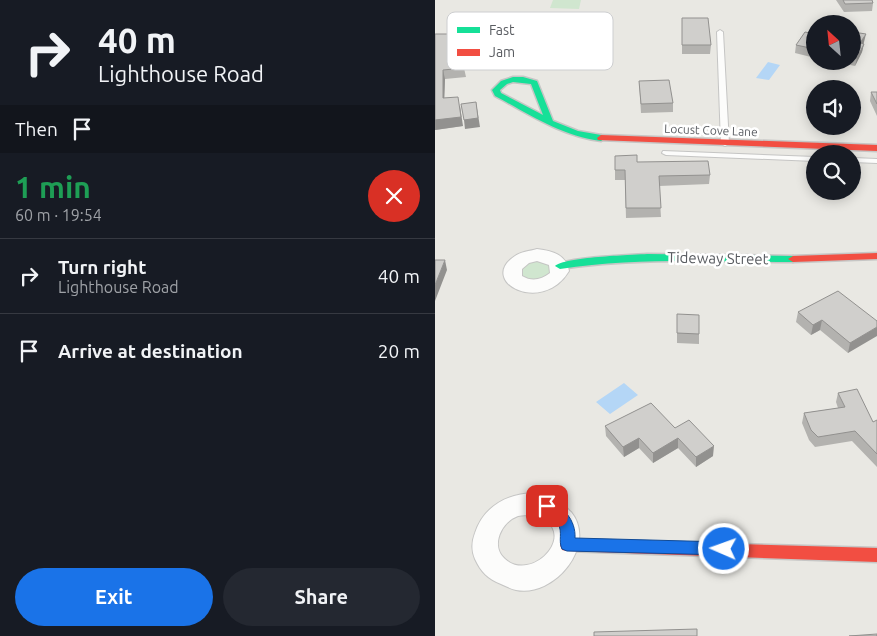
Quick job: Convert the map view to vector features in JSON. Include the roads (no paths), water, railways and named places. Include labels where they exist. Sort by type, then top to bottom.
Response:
[{"type":"street","name":"Locust Cove Lane","points":[[549,120],[534,84],[521,79],[512,80],[499,86],[496,90],[498,94],[570,132],[587,138],[877,148]]},
{"type":"street","name":"Tideway Street","points":[[560,266],[611,257],[697,256],[765,259],[877,256]]},
{"type":"street","points":[[567,545],[877,555]]},
{"type":"lane","points":[[720,32],[725,144]]},
{"type":"lane","points":[[666,153],[806,159]]},
{"type":"lane","points":[[861,160],[877,161]]},
{"type":"water","points":[[768,62],[780,65],[769,80],[756,78]]},
{"type":"water","points":[[624,383],[638,395],[610,414],[596,402]]}]
